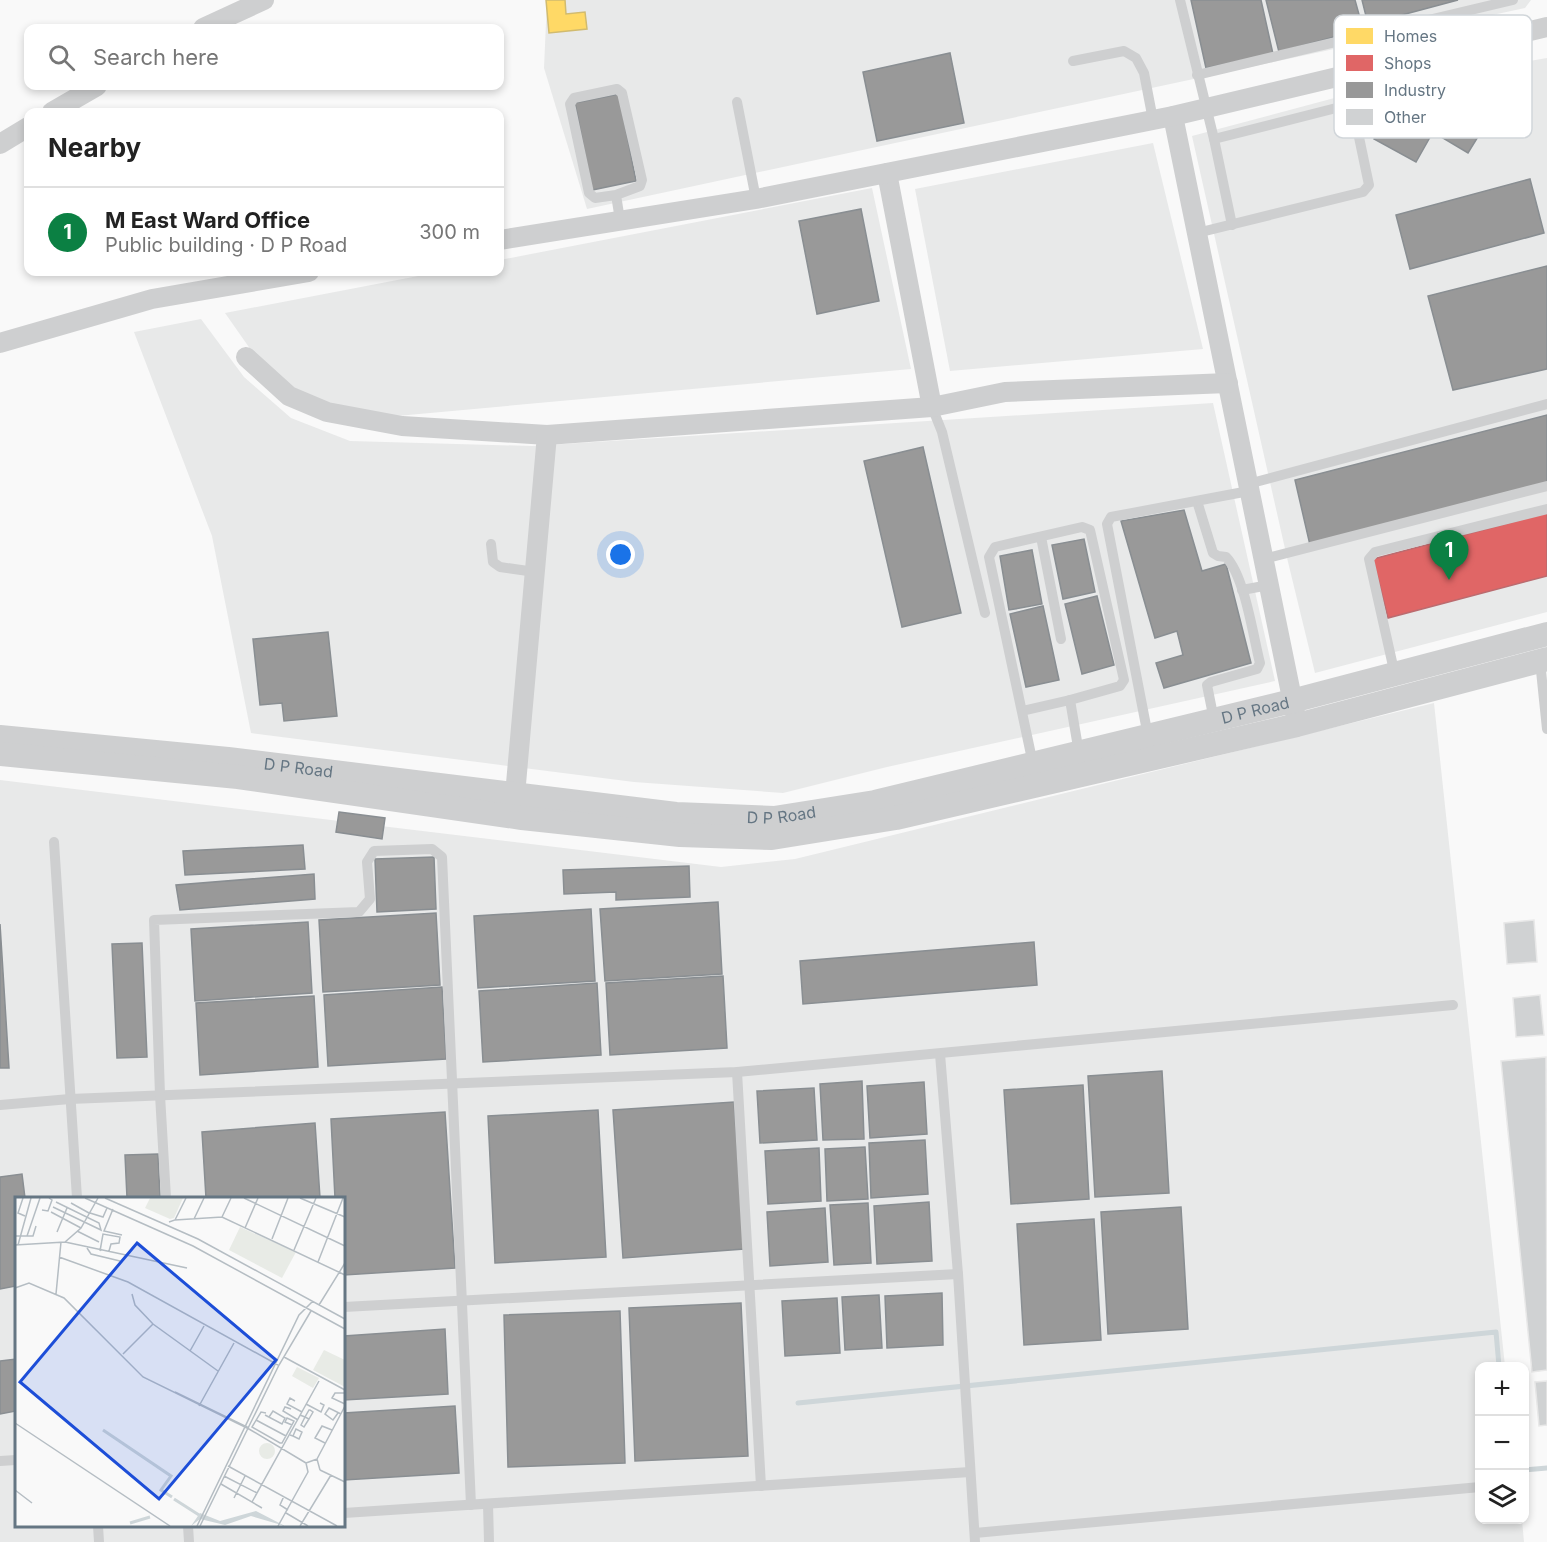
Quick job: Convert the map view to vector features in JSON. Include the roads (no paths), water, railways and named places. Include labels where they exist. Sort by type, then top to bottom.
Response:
[{"type":"street","points":[[212,24],[264,0]]},
{"type":"street","points":[[1532,31],[1547,27]]},
{"type":"street","points":[[504,239],[756,199],[1206,109],[1334,78]]},
{"type":"street","points":[[59,108],[90,90]]},
{"type":"street","points":[[1163,118],[1197,233],[1297,725]]},
{"type":"street","points":[[0,144],[24,129]]},
{"type":"street","points":[[887,173],[932,407]]},
{"type":"street","points":[[0,343],[152,299],[286,276]]},
{"type":"street","points":[[246,357],[289,396],[327,412],[402,426],[547,435],[932,407],[1005,392],[1228,383]]},
{"type":"street","points":[[515,795],[547,435]]},
{"type":"street","name":"D P Road","points":[[893,808],[1033,764],[1395,675],[1547,634]]},
{"type":"street","name":"D P Road","points":[[451,797],[515,795],[676,814],[744,827],[772,838],[893,808],[1297,725],[1543,660]]},
{"type":"street","name":"D P Road","points":[[0,736],[451,797],[522,818],[680,835],[744,827]]},
{"type":"street","name":"D P Road","points":[[0,754],[227,768]]},
{"type":"lane","points":[[1180,0],[1214,139],[1232,225]]},
{"type":"lane","points":[[1434,15],[1482,3],[1513,0]]},
{"type":"lane","points":[[1197,75],[1334,40]]},
{"type":"lane","points":[[1073,61],[1124,51],[1136,58],[1163,118]]},
{"type":"lane","points":[[617,89],[622,93],[642,180],[640,186],[616,195],[595,198],[588,194],[570,104],[574,98],[617,89]]},
{"type":"lane","points":[[738,102],[756,199]]},
{"type":"lane","points":[[1214,139],[1334,109]]},
{"type":"lane","points":[[1197,233],[1363,192],[1369,185],[1359,138]]},
{"type":"lane","points":[[616,195],[620,220]]},
{"type":"lane","points":[[1148,736],[1107,524],[1111,517],[1197,501],[1547,404]]},
{"type":"lane","points":[[932,407],[942,432],[985,613]]},
{"type":"lane","points":[[1264,559],[1547,486]]},
{"type":"lane","points":[[1197,501],[1213,553],[1226,557],[1231,562],[1242,590],[1260,663],[1257,669],[1207,685],[1214,720]]},
{"type":"lane","points":[[1395,675],[1369,560],[1375,552],[1547,509]]},
{"type":"lane","points":[[1022,711],[1120,686],[1124,680],[1090,531],[1082,527],[995,547],[990,557],[1033,764]]},
{"type":"lane","points":[[1041,537],[1061,639]]},
{"type":"lane","points":[[491,544],[493,562],[500,567],[535,572]]},
{"type":"lane","points":[[1242,590],[1269,585]]},
{"type":"lane","points":[[1543,660],[1547,729]]},
{"type":"lane","points":[[1070,700],[1079,753]]},
{"type":"lane","points":[[54,842],[77,1197]]},
{"type":"lane","points":[[166,1197],[154,920],[359,912],[370,899],[367,862],[374,851],[432,849],[442,857],[471,1505]]},
{"type":"lane","points":[[0,1105],[70,1099],[737,1072],[1453,1005]]},
{"type":"lane","points":[[940,1054],[958,1274],[975,1537],[1475,1487]]},
{"type":"lane","points":[[737,1072],[761,1486]]},
{"type":"lane","points":[[345,1307],[958,1274]]},
{"type":"lane","points":[[0,1461],[15,1460]]},
{"type":"lane","points":[[345,1513],[970,1472]]},
{"type":"lane","points":[[488,1504],[489,1542]]},
{"type":"lane","points":[[98,1527],[99,1542]]},
{"type":"lane","points":[[188,1527],[189,1542]]},
{"type":"waterway","points":[[798,1403],[1496,1332],[1499,1362]]},
{"type":"waterway","points":[[1529,1470],[1547,1468]]},
{"type":"place","name":"M East Ward Office","points":[[1449,580]]}]
